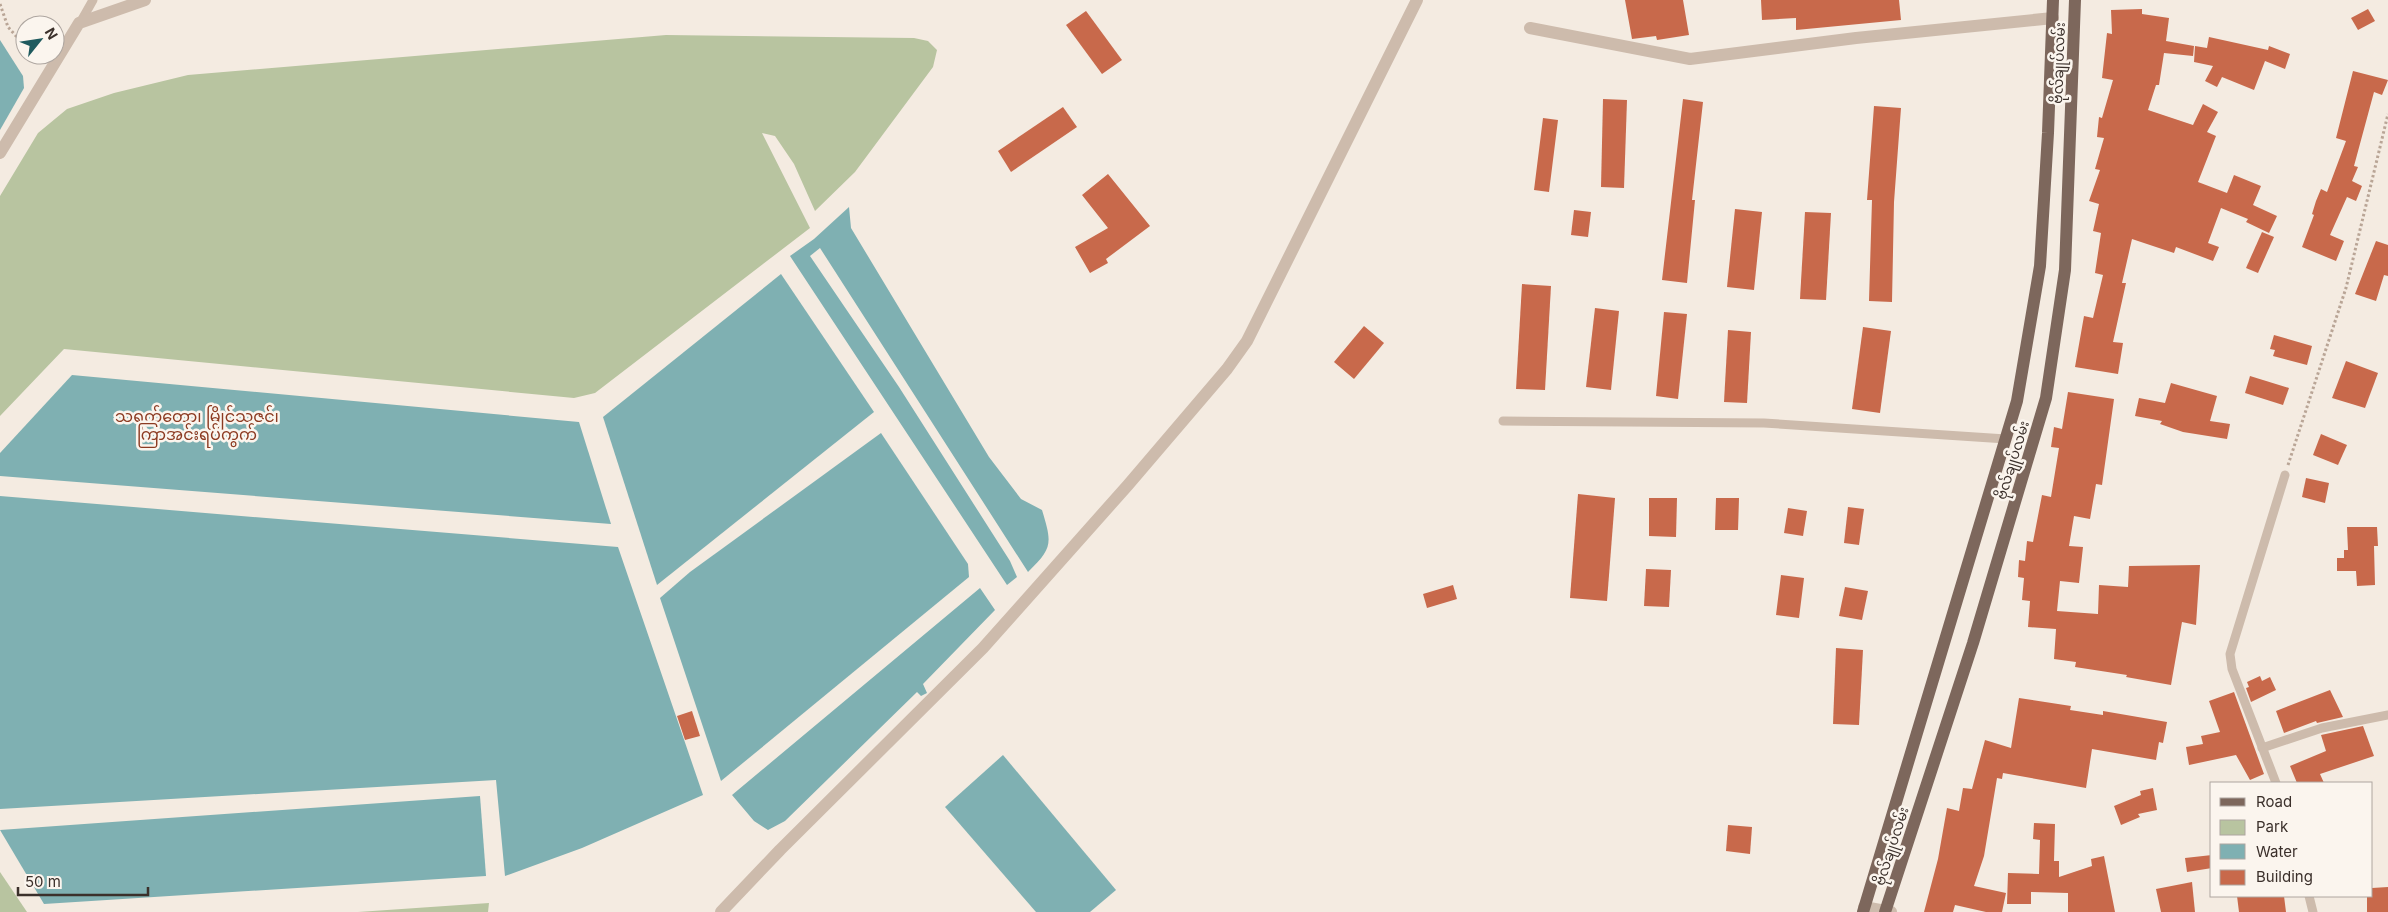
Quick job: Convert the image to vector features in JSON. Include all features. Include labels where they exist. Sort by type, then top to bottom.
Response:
[{"type":"main road","name":"ဗိုလ်ချုပ်လမ်း","points":[[1864,909],[2018,401],[2040,266],[2053,0]]},
{"type":"main road","name":"ဗိုလ်ချုပ်လမ်း","points":[[1887,912],[1973,643],[2046,398],[2065,270],[2075,0]]},
{"type":"street","points":[[0,154],[79,23],[145,0]]},
{"type":"street","points":[[721,912],[780,850],[983,648],[1128,486],[1227,369],[1247,341],[1418,0]]},
{"type":"street","points":[[1530,28],[1690,59],[1856,38],[2053,18]]},
{"type":"street","points":[[1864,909],[1887,912]]},
{"type":"lane","points":[[79,23],[93,0]]},
{"type":"lane","points":[[1503,420],[1764,423],[2006,439]]},
{"type":"lane","points":[[2276,782],[2232,669],[2230,654],[2284,475]]},
{"type":"lane","points":[[2262,748],[2322,728],[2388,715]]},
{"type":"lane","points":[[2309,897],[2313,912]]},
{"type":"path","points":[[0,4],[8,27],[15,35]]},
{"type":"path","points":[[2284,475],[2346,288],[2388,114]]},
{"type":"green space","points":[[666,35],[914,38],[928,41],[937,50],[933,67],[855,172],[815,211],[794,164],[775,136],[762,133],[810,228],[595,393],[574,398],[64,349],[0,416],[0,196],[38,133],[67,109],[114,93],[188,75]]},
{"type":"green space","points":[[0,872],[27,912],[0,912]]},
{"type":"green space","points":[[489,903],[488,912],[358,912]]},
{"type":"water","points":[[0,40],[23,76],[24,88],[0,130]]},
{"type":"water","points":[[849,207],[851,228],[989,457],[1021,499],[1042,510],[1048,530],[1048,544],[1042,557],[1028,572],[820,248],[810,256],[899,387],[1010,561],[1017,577],[1007,585],[790,256],[814,239]]},
{"type":"water","points":[[781,274],[874,412],[657,585],[603,417]]},
{"type":"water","points":[[72,375],[579,422],[611,524],[0,476],[0,453]]},
{"type":"water","points":[[881,433],[968,564],[969,577],[721,781],[660,598],[690,572]]},
{"type":"water","points":[[0,496],[618,547],[703,795],[582,848],[505,876],[496,780],[0,809]]},
{"type":"water","points":[[980,588],[995,610],[923,684],[927,693],[921,696],[917,692],[785,821],[768,830],[754,821],[732,795]]},
{"type":"water","points":[[1003,755],[1116,890],[1090,912],[1036,912],[945,807]]},
{"type":"water","points":[[480,796],[486,876],[44,904],[0,830]]},
{"type":"building","points":[[1625,0],[1683,0],[1689,35],[1657,40],[1656,36],[1632,39]]},
{"type":"building","points":[[1761,0],[1899,0],[1901,20],[1796,30],[1796,18],[1762,20]]},
{"type":"building","points":[[2142,9],[2142,14],[2169,18],[2166,41],[2194,46],[2193,56],[2164,53],[2159,85],[2156,85],[2148,110],[2193,125],[2203,104],[2218,112],[2207,132],[2216,136],[2198,182],[2227,193],[2234,175],[2261,186],[2253,205],[2277,216],[2269,233],[2246,222],[2248,219],[2221,208],[2208,243],[2219,247],[2213,261],[2176,247],[2174,253],[2132,239],[2122,283],[2126,283],[2113,342],[2123,343],[2118,374],[2075,367],[2084,316],[2093,318],[2103,275],[2095,273],[2101,233],[2093,231],[2099,204],[2089,201],[2100,170],[2095,169],[2104,138],[2097,137],[2099,117],[2102,118],[2113,80],[2102,78],[2107,33],[2112,34],[2111,10]]},
{"type":"building","points":[[2368,9],[2375,21],[2358,30],[2351,18]]},
{"type":"building","points":[[1086,11],[1122,60],[1102,74],[1066,25]]},
{"type":"building","points":[[2209,37],[2268,50],[2269,46],[2290,54],[2285,69],[2265,61],[2254,90],[2222,77],[2217,87],[2205,81],[2213,66],[2194,62],[2195,46],[2207,48]]},
{"type":"building","points":[[2353,71],[2388,80],[2382,95],[2374,92],[2354,166],[2358,167],[2352,181],[2362,186],[2356,201],[2347,197],[2330,235],[2344,241],[2336,261],[2302,247],[2314,215],[2312,214],[2316,201],[2321,189],[2327,192],[2346,141],[2336,138]]},
{"type":"building","points":[[1603,99],[1627,100],[1624,188],[1601,187]]},
{"type":"building","points":[[1683,99],[1703,102],[1692,200],[1695,200],[1687,283],[1662,280]]},
{"type":"building","points":[[1874,106],[1901,108],[1894,202],[1892,302],[1869,301],[1872,200],[1867,200]]},
{"type":"building","points":[[1063,107],[1077,127],[1011,172],[998,151]]},
{"type":"building","points":[[1543,118],[1558,120],[1549,192],[1534,190]]},
{"type":"building","points":[[1108,174],[1150,226],[1106,259],[1108,263],[1090,273],[1075,247],[1108,228],[1082,195]]},
{"type":"building","points":[[1735,209],[1762,212],[1754,290],[1727,287]]},
{"type":"building","points":[[1574,210],[1591,212],[1588,237],[1571,235]]},
{"type":"building","points":[[1805,212],[1831,213],[1826,300],[1800,299]]},
{"type":"building","points":[[2262,232],[2274,237],[2258,273],[2246,268]]},
{"type":"building","points":[[2376,241],[2388,245],[2388,276],[2384,275],[2376,301],[2355,294]]},
{"type":"building","points":[[1522,284],[1551,286],[1545,390],[1516,389]]},
{"type":"building","points":[[1595,308],[1619,311],[1611,390],[1586,387]]},
{"type":"building","points":[[1664,312],[1687,314],[1678,399],[1656,396]]},
{"type":"building","points":[[1364,326],[1384,343],[1354,379],[1334,362]]},
{"type":"building","points":[[1863,327],[1891,331],[1880,413],[1852,409]]},
{"type":"building","points":[[1728,330],[1751,332],[1747,403],[1724,402]]},
{"type":"building","points":[[2274,335],[2312,346],[2307,365],[2273,356],[2275,350],[2270,349]]},
{"type":"building","points":[[2346,361],[2378,373],[2365,408],[2332,398]]},
{"type":"building","points":[[2250,376],[2289,388],[2283,405],[2245,393]]},
{"type":"building","points":[[2171,383],[2217,396],[2210,421],[2230,424],[2227,439],[2183,432],[2160,424],[2162,421],[2135,416],[2139,398],[2165,403]]},
{"type":"building","points":[[2068,392],[2114,399],[2102,485],[2096,484],[2090,519],[2074,516],[2069,546],[2083,547],[2079,583],[2060,581],[2057,611],[2098,614],[2099,585],[2128,587],[2129,566],[2200,565],[2196,625],[2182,622],[2171,685],[2126,677],[2127,675],[2075,667],[2076,662],[2054,659],[2056,629],[2028,627],[2030,601],[2022,600],[2024,578],[2018,577],[2019,560],[2025,561],[2027,541],[2033,542],[2042,495],[2051,497],[2059,448],[2051,447],[2054,427],[2062,429]]},
{"type":"building","points":[[2321,434],[2347,445],[2338,465],[2313,455]]},
{"type":"building","points":[[2306,478],[2329,483],[2325,503],[2302,497]]},
{"type":"building","points":[[1578,494],[1615,498],[1607,601],[1570,598]]},
{"type":"building","points":[[1649,498],[1677,498],[1676,537],[1649,536]]},
{"type":"building","points":[[1716,498],[1739,498],[1738,530],[1715,530]]},
{"type":"building","points":[[1848,507],[1864,509],[1859,545],[1844,543]]},
{"type":"building","points":[[1788,508],[1807,511],[1803,536],[1784,533]]},
{"type":"building","points":[[2347,527],[2377,527],[2378,546],[2374,546],[2375,585],[2357,586],[2356,571],[2337,571],[2337,558],[2344,558],[2344,550],[2348,550]]},
{"type":"building","points":[[1646,569],[1671,570],[1669,607],[1644,606]]},
{"type":"building","points":[[1781,575],[1804,578],[1799,618],[1776,615]]},
{"type":"building","points":[[1453,585],[1457,599],[1427,608],[1423,594]]},
{"type":"building","points":[[1845,587],[1868,591],[1862,620],[1839,616]]},
{"type":"building","points":[[1836,648],[1863,650],[1859,725],[1833,724]]},
{"type":"building","points":[[2260,676],[2262,681],[2270,677],[2276,690],[2251,702],[2246,688],[2249,687],[2247,682]]},
{"type":"building","points":[[2330,690],[2343,717],[2317,723],[2316,721],[2284,733],[2276,711]]},
{"type":"building","points":[[2234,692],[2264,774],[2250,780],[2236,755],[2189,765],[2186,747],[2203,744],[2201,736],[2220,732],[2209,701]]},
{"type":"building","points":[[2019,698],[2071,706],[2070,710],[2103,715],[2103,711],[2167,722],[2163,743],[2159,742],[2156,760],[2092,749],[2086,788],[2003,773],[2002,779],[1997,778],[1984,856],[1974,886],[2006,893],[2002,912],[1986,912],[1955,905],[1953,912],[1924,912],[1938,859],[1947,808],[1959,811],[1963,788],[1972,789],[1985,740],[2011,748]]},
{"type":"building","points":[[692,711],[700,736],[685,740],[677,716]]},
{"type":"building","points":[[2363,726],[2374,756],[2320,774],[2324,782],[2297,782],[2290,766],[2326,751],[2321,735]]},
{"type":"building","points":[[2153,788],[2157,810],[2138,814],[2140,817],[2121,825],[2114,806],[2141,795],[2140,791]]},
{"type":"building","points":[[2034,823],[2055,824],[2054,861],[2059,861],[2059,877],[2092,866],[2091,859],[2104,856],[2115,912],[2068,912],[2068,893],[2031,892],[2031,904],[2007,904],[2008,873],[2039,874],[2040,840],[2033,839]]},
{"type":"building","points":[[1728,825],[1752,827],[1750,854],[1726,851]]},
{"type":"building","points":[[2210,855],[2210,868],[2187,872],[2185,858]]},
{"type":"building","points":[[2192,882],[2195,912],[2161,912],[2156,889]]},
{"type":"building","points":[[2388,887],[2388,912],[2367,912],[2367,897],[2373,897],[2373,888]]},
{"type":"building","points":[[2237,897],[2284,897],[2286,912],[2239,912]]},
{"type":"district","name":"သရက်တော၊ မြိုင်သဇင်၊ ကြာအင်းရပ်ကွက်","points":[[197,425]]}]
